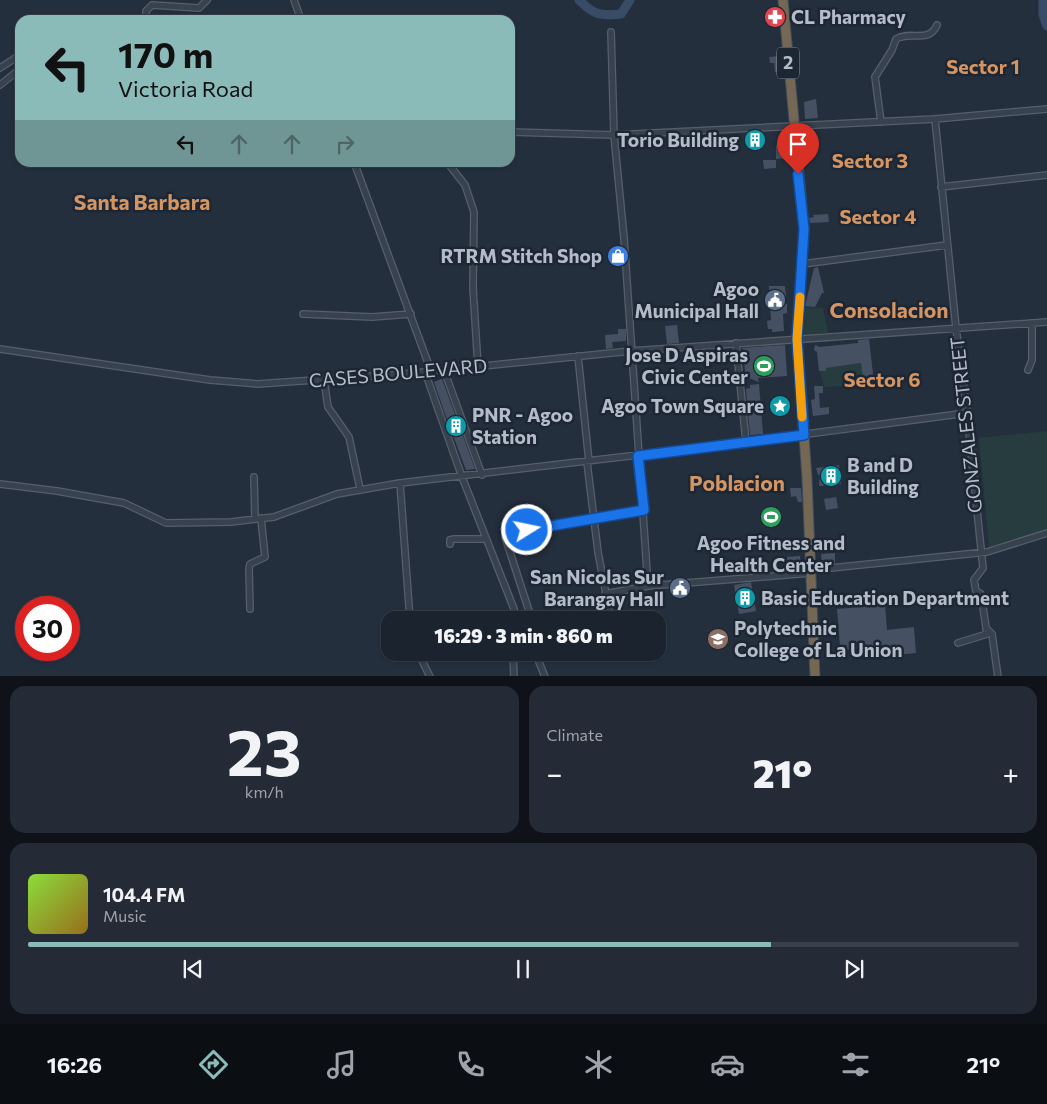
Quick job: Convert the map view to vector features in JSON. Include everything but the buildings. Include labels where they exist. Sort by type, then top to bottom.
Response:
[{"type":"highway","name":"2","points":[[783,0],[804,229],[797,339],[804,435],[815,676]]},
{"type":"street","points":[[146,15],[146,11],[152,5],[199,8],[207,0]]},
{"type":"street","points":[[294,0],[300,15]]},
{"type":"street","points":[[881,122],[875,77],[892,50],[896,39],[904,35],[927,36],[935,30],[937,25]]},
{"type":"street","points":[[611,32],[614,135],[624,238],[648,586]]},
{"type":"street","points":[[0,68],[15,58]]},
{"type":"street","points":[[0,85],[15,72]]},
{"type":"street","points":[[515,132],[614,135],[935,119],[1047,108]]},
{"type":"street","name":"GONZALES STREET","points":[[935,119],[983,570],[974,580],[975,589],[982,594],[986,628]]},
{"type":"street","points":[[356,167],[411,314],[462,477],[514,609]]},
{"type":"street","points":[[451,167],[465,185],[474,212],[473,288],[478,367]]},
{"type":"street","points":[[941,188],[1047,175]]},
{"type":"street","points":[[803,264],[947,245]]},
{"type":"street","points":[[303,314],[372,317],[411,314]]},
{"type":"street","name":"CASES BOULEVARD","points":[[0,349],[238,383],[258,384],[428,372],[631,351],[1047,322]]},
{"type":"street","points":[[1028,370],[1032,360],[1032,323]]},
{"type":"street","points":[[736,343],[746,442]]},
{"type":"street","points":[[578,356],[594,518],[609,611]]},
{"type":"street","points":[[444,370],[482,475]]},
{"type":"street","points":[[324,380],[328,407],[349,437],[360,489]]},
{"type":"street","points":[[0,484],[57,491],[124,503],[170,524],[274,517],[337,494],[360,489],[638,456],[967,413]]},
{"type":"street","points":[[250,609],[250,564],[265,557],[258,518],[254,477]]},
{"type":"street","points":[[400,483],[409,611]]},
{"type":"street","points":[[529,611],[505,537],[507,534],[644,510]]},
{"type":"street","points":[[605,594],[648,586],[980,553],[1047,534]]},
{"type":"street","points":[[450,544],[450,540],[454,539],[486,539]]},
{"type":"street","points":[[958,642],[984,636],[986,628]]},
{"type":"street","points":[[986,628],[992,634],[998,676]]},
{"type":"street","points":[[422,661],[430,676]]},
{"type":"street","points":[[513,661],[514,676]]},
{"type":"street","points":[[539,661],[545,676]]},
{"type":"green space","points":[[805,307],[823,308],[828,333],[804,335]]},
{"type":"green space","points":[[861,363],[864,385],[824,387],[820,372],[826,371],[826,368]]},
{"type":"green space","points":[[1047,431],[1047,530],[989,547],[979,438]]},
{"type":"waterway","points":[[579,0],[593,12],[608,15],[621,14],[630,0]]},
{"type":"waterway","points":[[1043,0],[1043,15],[1047,26]]},
{"type":"slow traffic","points":[[800,297],[797,339],[802,417]]},
{"type":"place","name":"CL Pharmacy","points":[[775,17]]},
{"type":"place","name":"Torio Building","points":[[755,140]]},
{"type":"place","name":"RTRM Stitch Shop","points":[[618,256]]},
{"type":"place","name":"Agoo Municipal Hall","points":[[775,300]]},
{"type":"place","name":"Jose D Aspiras Civic Center","points":[[764,366]]},
{"type":"place","name":"Agoo Town Square","points":[[780,406]]},
{"type":"place","name":"PNR - Agoo Station","points":[[456,426]]},
{"type":"place","name":"B and D Building","points":[[831,476]]},
{"type":"place","name":"Agoo Fitness and Health Center","points":[[771,517]]},
{"type":"place","name":"San Nicolas Sur Barangay Hall","points":[[680,588]]},
{"type":"place","name":"Basic Education Department","points":[[745,598]]},
{"type":"place","name":"Polytechnic College of La Union","points":[[718,639]]},
{"type":"district","name":"Sector 1","points":[[983,67]]},
{"type":"district","name":"Sector 3","points":[[870,161]]},
{"type":"district","name":"Santa Barbara","points":[[142,203]]},
{"type":"district","name":"Sector 4","points":[[878,217]]},
{"type":"district","name":"Consolacion","points":[[889,311]]},
{"type":"district","name":"Sector 6","points":[[882,380]]},
{"type":"district","name":"Poblacion","points":[[737,484]]},
{"type":"route","points":[[527,530],[644,510],[638,456],[804,435],[797,339],[804,229],[798,174]]}]
